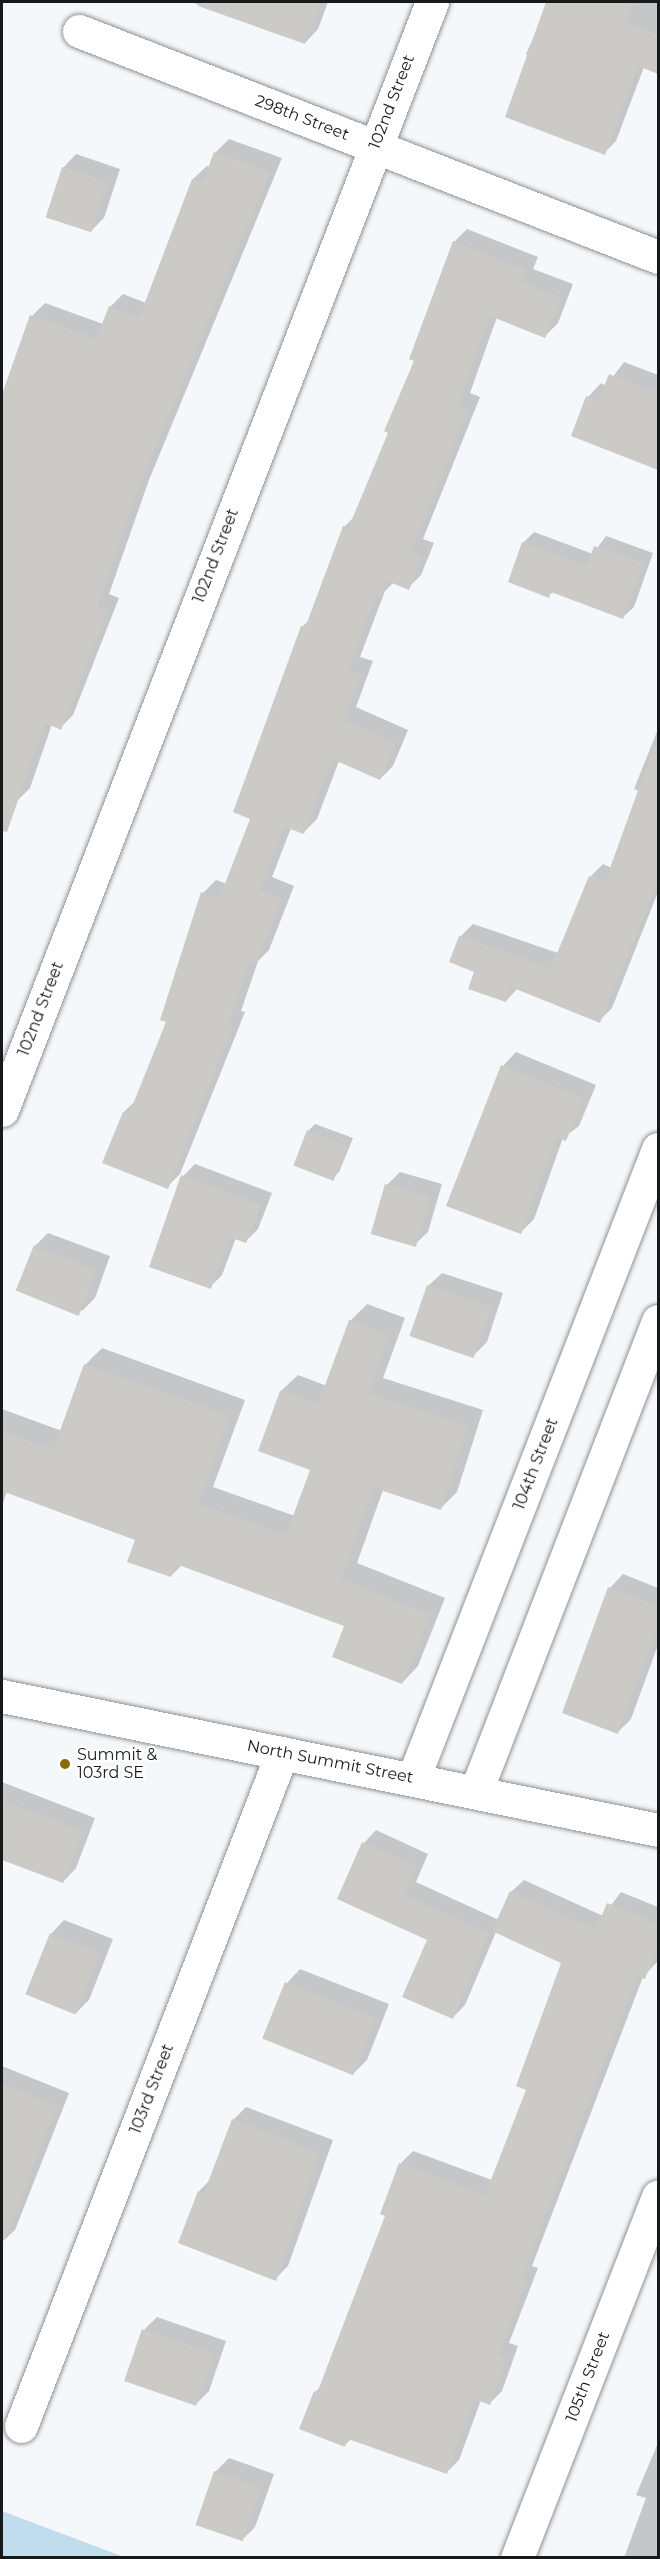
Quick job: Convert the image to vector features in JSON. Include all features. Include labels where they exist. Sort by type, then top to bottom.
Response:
[{"type":"street","name":"102nd Street","points":[[2,1110],[432,2]]},
{"type":"street","name":"298th Street","points":[[79,31],[658,257]]},
{"type":"street","name":"104th Street","points":[[413,1779],[658,1149]]},
{"type":"street","points":[[476,1791],[658,1321]]},
{"type":"street","name":"North Summit Street","points":[[2,1696],[658,1830]]},
{"type":"street","name":"103rd Street","points":[[21,2426],[282,1753]]},
{"type":"street","name":"105th Street","points":[[517,2558],[658,2196]]},
{"type":"shaded area","points":[[2,2511],[124,2557],[2,2557]]},
{"type":"building","points":[[199,2],[321,2],[305,44],[198,6]]},
{"type":"building","points":[[546,2],[634,2],[626,23],[658,35],[658,74],[638,66],[605,155],[505,117]]},
{"type":"building","points":[[214,152],[270,172],[136,494],[97,607],[107,612],[61,730],[45,723],[7,832],[2,831],[2,394],[30,315],[96,339],[109,306],[139,318],[192,179],[203,182]]},
{"type":"building","points":[[62,167],[108,182],[91,232],[46,217]]},
{"type":"building","points":[[453,241],[526,270],[521,282],[561,297],[545,338],[490,316],[458,406],[468,410],[411,552],[422,556],[409,590],[387,581],[380,598],[376,596],[348,670],[361,675],[344,720],[396,743],[380,780],[332,759],[304,834],[284,827],[260,890],[282,899],[256,964],[250,962],[228,1024],[233,1026],[168,1189],[102,1163],[123,1112],[129,1114],[166,1022],[160,1020],[201,892],[219,899],[250,819],[233,812],[301,626],[305,628],[343,526],[348,529],[388,433],[384,431],[414,361],[409,359]]},
{"type":"building","points":[[609,374],[658,393],[658,470],[571,436],[586,396],[598,401]]},
{"type":"building","points":[[522,542],[587,566],[594,546],[643,563],[623,619],[551,592],[549,598],[508,582]]},
{"type":"building","points":[[654,746],[658,747],[658,882],[600,1023],[511,987],[506,1002],[468,989],[474,972],[449,962],[459,936],[551,968],[589,876],[605,882]]},
{"type":"building","points":[[501,1065],[584,1098],[566,1141],[556,1137],[521,1234],[446,1206]]},
{"type":"building","points":[[307,1130],[347,1145],[334,1181],[293,1165]]},
{"type":"building","points":[[181,1175],[261,1205],[246,1243],[229,1237],[211,1289],[149,1267]]},
{"type":"building","points":[[385,1184],[430,1197],[416,1247],[371,1234]]},
{"type":"building","points":[[34,1245],[97,1270],[79,1316],[16,1290]]},
{"type":"building","points":[[427,1285],[491,1307],[474,1358],[409,1336]]},
{"type":"building","points":[[349,1320],[389,1335],[368,1394],[468,1426],[441,1510],[374,1488],[341,1579],[430,1615],[402,1684],[332,1657],[344,1626],[176,1564],[171,1577],[127,1562],[135,1540],[2,1491],[2,1431],[53,1450],[84,1364],[230,1416],[198,1503],[286,1535],[310,1470],[258,1451],[280,1391],[318,1404]]},
{"type":"building","points":[[608,1587],[658,1606],[658,1625],[618,1734],[562,1713]]},
{"type":"building","points":[[2,1800],[83,1831],[63,1883],[2,1860]]},
{"type":"building","points":[[362,1842],[417,1866],[404,1895],[489,1933],[453,2019],[402,1997],[427,1940],[337,1899]]},
{"type":"building","points":[[510,1891],[596,1930],[607,1903],[658,1924],[658,1945],[645,1979],[637,1976],[521,2278],[527,2281],[498,2355],[506,2358],[490,2405],[474,2399],[447,2474],[348,2439],[345,2447],[299,2429],[314,2391],[317,2393],[385,2216],[380,2214],[399,2163],[485,2195],[526,2090],[516,2086],[561,1963],[492,1931]]},
{"type":"building","points":[[50,1933],[100,1953],[75,2014],[25,1994]]},
{"type":"building","points":[[285,1982],[376,2019],[353,2075],[262,2039]]},
{"type":"building","points":[[2,2083],[57,2106],[5,2239],[2,2238]]},
{"type":"building","points":[[232,2119],[320,2153],[276,2281],[178,2243],[198,2191],[204,2193]]},
{"type":"building","points":[[142,2329],[214,2354],[196,2406],[124,2381]]},
{"type":"building","points":[[214,2471],[261,2487],[243,2541],[195,2525]]},
{"type":"place","name":"Summit & 103rd SE","points":[[65,1764]]}]
